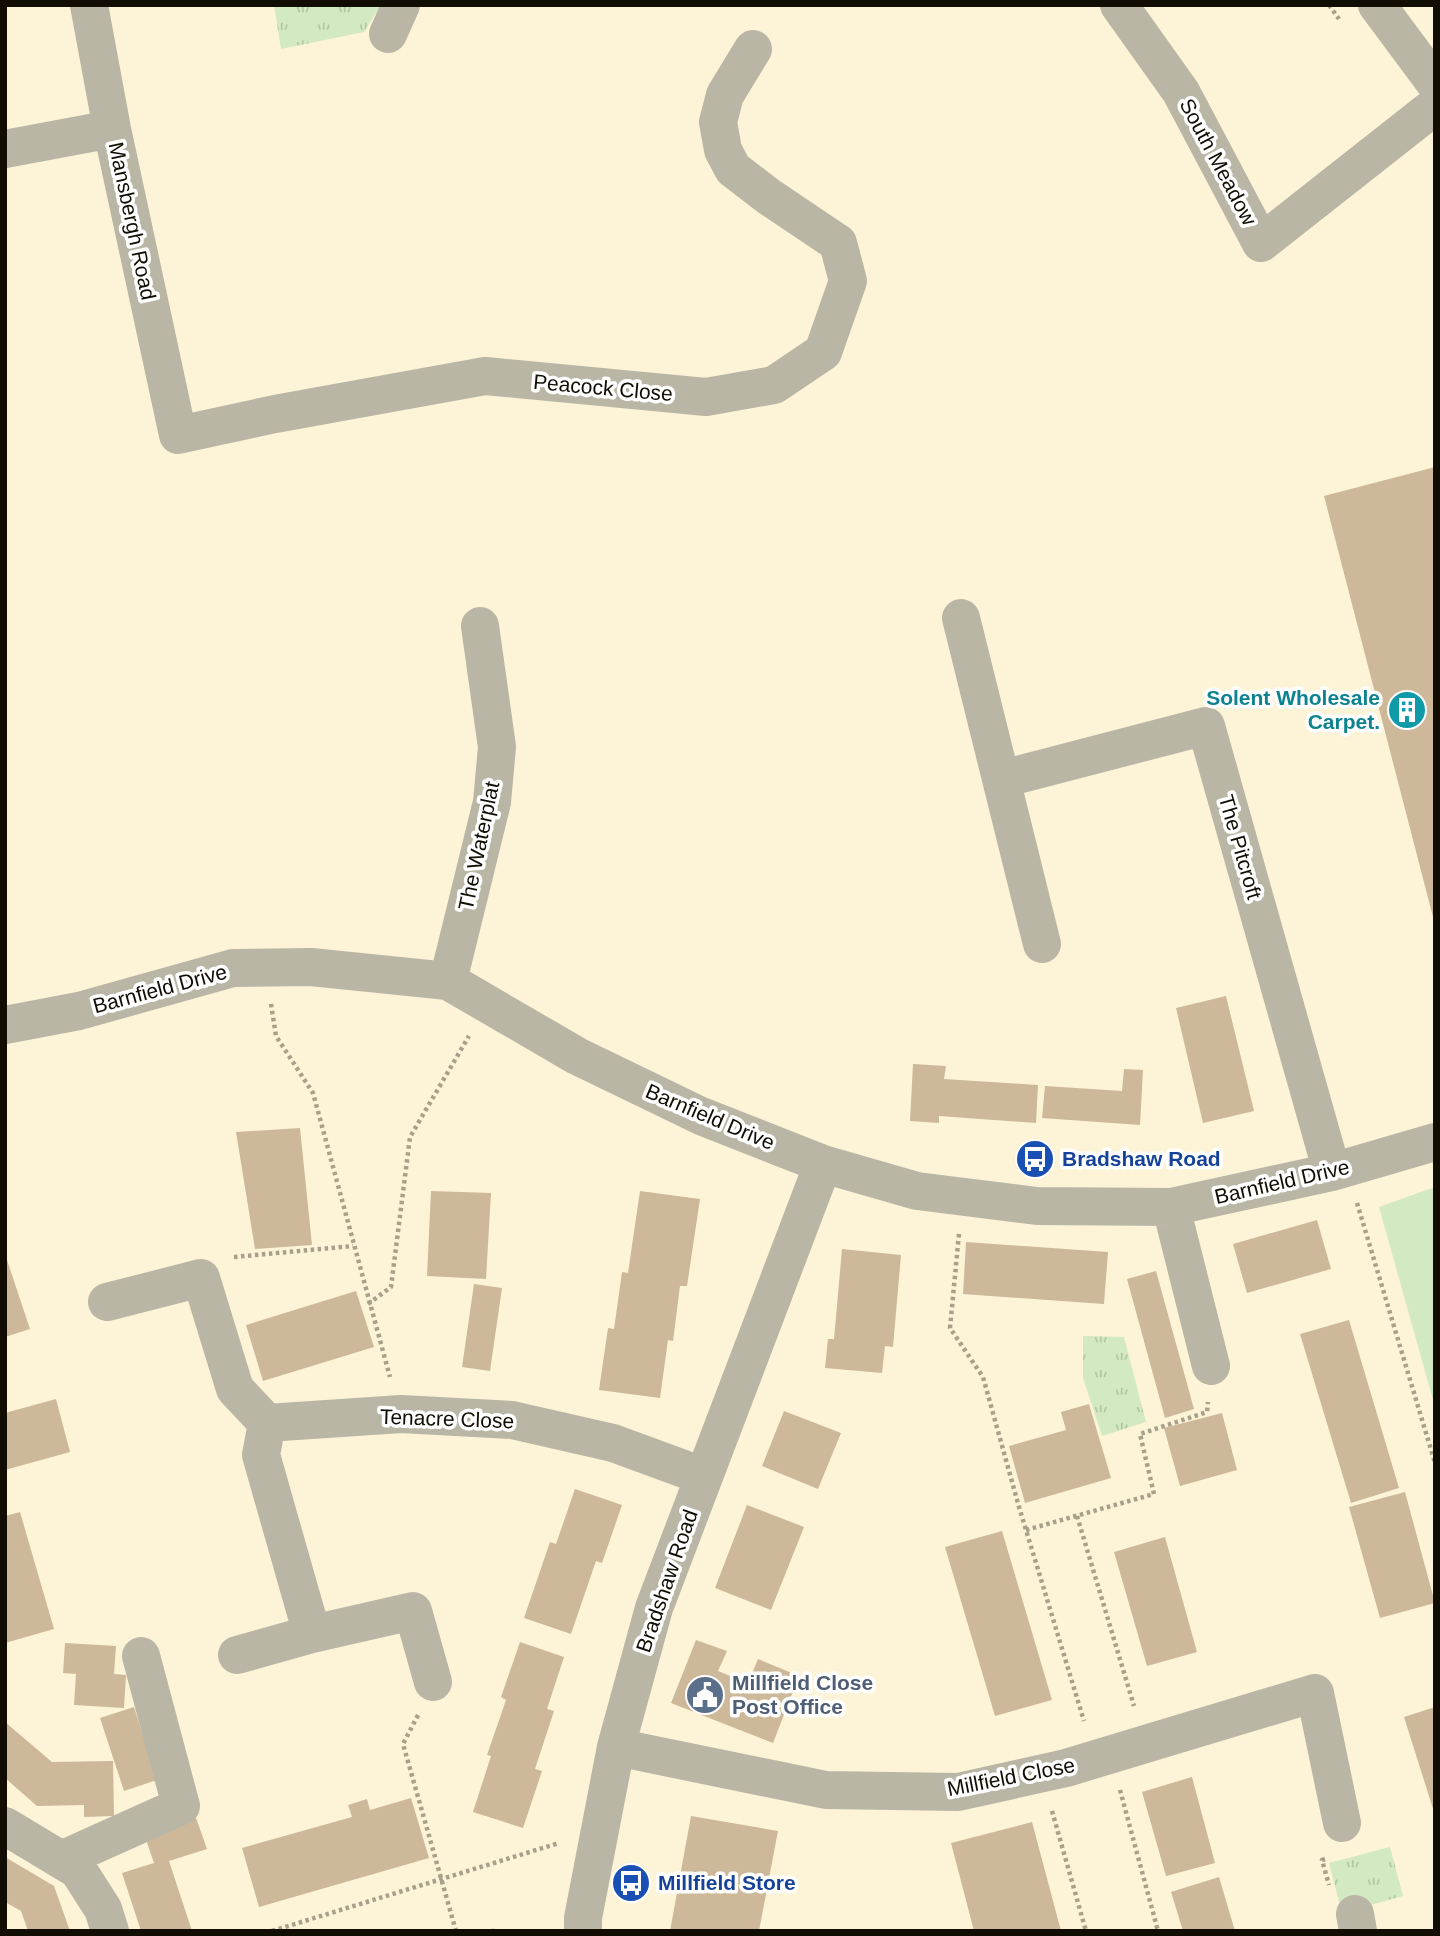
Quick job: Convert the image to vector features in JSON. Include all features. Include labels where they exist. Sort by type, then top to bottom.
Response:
[{"type":"street","name":"Mansbergh Road","points":[[89,5],[112,130],[178,435]]},
{"type":"street","name":"South Meadow","points":[[1119,5],[1181,92],[1261,243],[1435,106]]},
{"type":"street","points":[[1377,5],[1435,83]]},
{"type":"street","name":"Peacock Close","points":[[178,435],[275,414],[485,376],[706,397],[774,385],[823,352],[848,281],[838,243],[733,169],[723,150],[718,122],[725,95],[753,49]]},
{"type":"street","points":[[5,149],[112,130]]},
{"type":"street","points":[[961,618],[1042,944]]},
{"type":"street","name":"The Waterplat","points":[[448,981],[492,802],[497,747],[480,626]]},
{"type":"street","name":"The Pitcroft","points":[[1002,779],[1206,726],[1339,1170]]},
{"type":"street","name":"Barnfield Drive","points":[[5,1025],[79,1011],[233,968],[311,967],[448,981],[577,1056],[701,1116],[823,1164],[917,1191],[1037,1206],[1171,1207],[1339,1170],[1435,1142]]},
{"type":"street","name":"Bradshaw Road","points":[[583,1931],[583,1918],[616,1747],[654,1608],[823,1164]]},
{"type":"street","points":[[1171,1207],[1211,1366]]},
{"type":"street","points":[[107,1303],[201,1278],[235,1389],[267,1423],[261,1455],[312,1634]]},
{"type":"street","name":"Tenacre Close","points":[[267,1423],[401,1414],[512,1420],[613,1443],[703,1476]]},
{"type":"street","points":[[237,1655],[312,1634],[413,1611],[433,1682]]},
{"type":"street","points":[[61,1860],[181,1807],[141,1656]]},
{"type":"street","name":"Millfield Close","points":[[616,1747],[826,1790],[958,1792],[1117,1753],[1315,1693],[1342,1823]]},
{"type":"street","points":[[5,1826],[78,1870],[103,1909],[110,1931]]},
{"type":"path","points":[[265,967],[276,1036],[313,1093],[368,1304],[401,1414]]},
{"type":"path","points":[[368,1304],[391,1287],[410,1137],[488,1004]]},
{"type":"path","points":[[1339,1170],[1435,1463]]},
{"type":"path","points":[[962,1196],[950,1328],[983,1377],[1026,1530],[1117,1753]]},
{"type":"path","points":[[201,1278],[202,1260],[353,1245]]},
{"type":"path","points":[[1026,1530],[1154,1494],[1140,1434],[1207,1412],[1211,1366]]},
{"type":"path","points":[[1077,1516],[1117,1753],[1158,1931]]},
{"type":"path","points":[[433,1682],[404,1744],[456,1931]]},
{"type":"path","points":[[1041,1773],[1086,1931]]},
{"type":"path","points":[[1342,1823],[1338,1856],[1322,1860],[1338,1918],[1356,1922]]},
{"type":"path","points":[[272,1931],[600,1830]]},
{"type":"path","points":[[491,1931],[496,1931]]},
{"type":"green space","points":[[274,5],[381,5],[364,32],[281,49]]},
{"type":"green space","points":[[1435,1187],[1435,1407],[1379,1207]]},
{"type":"green space","points":[[1083,1336],[1124,1337],[1146,1422],[1102,1436],[1083,1378]]},
{"type":"green space","points":[[1390,1847],[1403,1896],[1342,1913],[1329,1863]]},
{"type":"building","name":"Solent Wholesale Carpet.","points":[[1435,467],[1435,921],[1434,921],[1324,496]]},
{"type":"building","points":[[1226,996],[1254,1111],[1203,1123],[1176,1008]]},
{"type":"building","points":[[913,1064],[946,1066],[944,1079],[1038,1085],[1036,1123],[939,1116],[939,1123],[910,1121]]},
{"type":"building","points":[[1124,1069],[1143,1070],[1140,1125],[1042,1118],[1045,1086],[1122,1091]]},
{"type":"building","points":[[300,1128],[312,1245],[255,1249],[236,1132]]},
{"type":"building","points":[[431,1191],[491,1193],[486,1279],[427,1276]]},
{"type":"building","points":[[640,1191],[700,1199],[687,1286],[680,1286],[673,1341],[668,1340],[660,1398],[599,1390],[608,1328],[614,1329],[622,1272],[628,1273]]},
{"type":"building","points":[[1317,1220],[1331,1269],[1247,1293],[1233,1244]]},
{"type":"building","points":[[966,1242],[1108,1252],[1104,1304],[963,1294]]},
{"type":"building","points":[[842,1249],[901,1255],[893,1347],[885,1346],[882,1373],[825,1368],[828,1339],[834,1339]]},
{"type":"building","points":[[5,1254],[30,1329],[5,1337]]},
{"type":"building","points":[[1156,1271],[1194,1409],[1165,1418],[1127,1279]]},
{"type":"building","points":[[474,1284],[502,1288],[490,1371],[462,1367]]},
{"type":"building","points":[[356,1291],[374,1347],[263,1381],[246,1325]]},
{"type":"building","points":[[1349,1320],[1399,1488],[1351,1503],[1300,1334]]},
{"type":"building","points":[[56,1399],[70,1452],[5,1470],[5,1413]]},
{"type":"building","points":[[1089,1404],[1111,1478],[1025,1503],[1009,1446],[1066,1430],[1061,1412]]},
{"type":"building","points":[[784,1411],[841,1433],[818,1489],[762,1466]]},
{"type":"building","points":[[1222,1413],[1237,1470],[1180,1486],[1164,1428]]},
{"type":"building","points":[[575,1489],[622,1505],[602,1563],[596,1561],[571,1634],[524,1618],[550,1542],[556,1544]]},
{"type":"building","points":[[1405,1492],[1435,1603],[1380,1618],[1349,1507]]},
{"type":"building","points":[[747,1505],[804,1527],[771,1610],[715,1588]]},
{"type":"building","points":[[20,1512],[54,1629],[5,1643],[5,1516]]},
{"type":"building","points":[[1002,1531],[1052,1700],[995,1716],[945,1547]]},
{"type":"building","points":[[1165,1537],[1197,1652],[1147,1666],[1114,1552]]},
{"type":"building","points":[[696,1640],[727,1651],[718,1671],[748,1683],[758,1659],[799,1676],[773,1743],[671,1703]]},
{"type":"building","points":[[520,1642],[564,1657],[547,1709],[554,1711],[535,1769],[542,1771],[523,1828],[473,1812],[491,1756],[487,1755],[506,1700],[501,1697]]},
{"type":"building","points":[[65,1643],[116,1646],[114,1674],[126,1675],[124,1708],[74,1705],[76,1674],[63,1673]]},
{"type":"building","points":[[134,1707],[157,1780],[124,1791],[100,1718]]},
{"type":"building","points":[[1435,1707],[1435,1812],[1434,1812],[1404,1717]]},
{"type":"building","points":[[5,1722],[52,1762],[113,1761],[114,1816],[84,1817],[84,1805],[37,1806],[5,1778]]},
{"type":"building","points":[[1192,1777],[1215,1863],[1166,1876],[1142,1792]]},
{"type":"building","points":[[411,1798],[429,1858],[259,1907],[242,1848],[352,1817],[348,1805],[367,1799],[370,1810]]},
{"type":"building","points":[[195,1815],[207,1849],[169,1861],[192,1931],[141,1931],[122,1873],[154,1863],[143,1831]]},
{"type":"building","points":[[691,1816],[778,1831],[759,1931],[670,1931]]},
{"type":"building","points":[[1032,1822],[1061,1931],[974,1931],[951,1843]]},
{"type":"building","points":[[5,1857],[54,1886],[70,1931],[28,1931],[21,1911],[5,1902]]},
{"type":"building","points":[[1219,1877],[1235,1931],[1183,1931],[1171,1892]]},
{"type":"place","name":"Solent Wholesale Carpet.","points":[[1407,710]]},
{"type":"place","name":"Bradshaw Road","points":[[1035,1159]]},
{"type":"place","name":"Millfield Close Post Office","points":[[705,1695]]},
{"type":"place","name":"Millfield Store","points":[[631,1883]]}]
